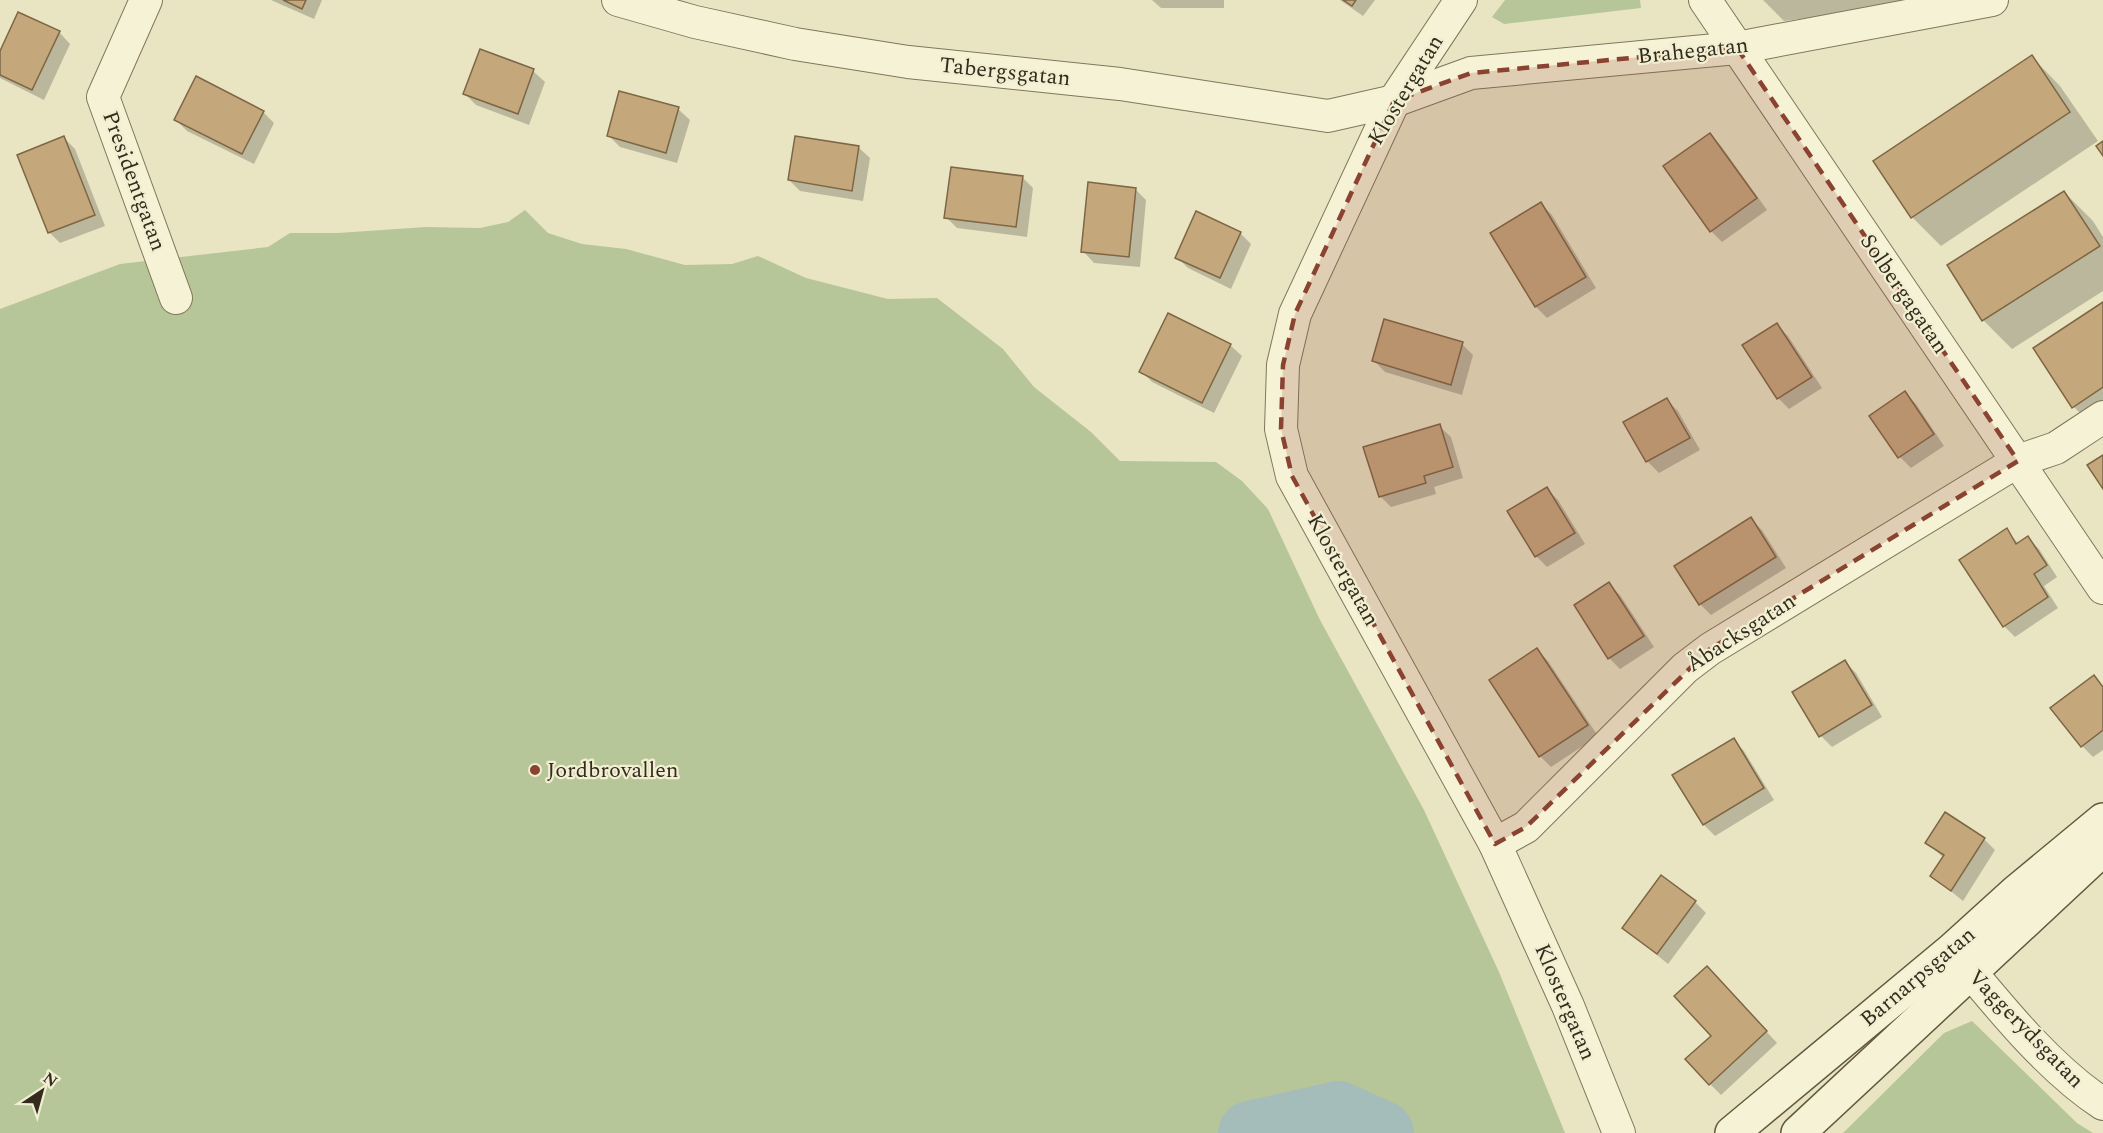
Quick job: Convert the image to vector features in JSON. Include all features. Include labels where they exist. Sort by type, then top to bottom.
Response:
[{"type":"main road","name":"Barnarpsgatan","points":[[1798,1133],[1961,961],[2016,892],[2103,820]]},
{"type":"main road","name":"Barnarpsgatan","points":[[1732,1133],[1961,961],[2103,849]]},
{"type":"street","name":"Presidentgatan","points":[[146,0],[103,97],[176,298]]},
{"type":"street","name":"Tabergsgatan","points":[[618,0],[694,22],[795,44],[908,62],[1120,84],[1328,116],[1394,101]]},
{"type":"street","name":"Klostergatan","points":[[1461,0],[1394,101],[1295,314],[1282,365],[1281,429],[1292,476],[1495,844],[1568,1006],[1618,1133]]},
{"type":"street","name":"Solbergagatan","points":[[1705,0],[2103,588]]},
{"type":"street","name":"Brahegatan","points":[[1394,101],[1471,73],[1737,48],[1992,0]]},
{"type":"street","name":"Åbacksgatan","points":[[1495,844],[1526,827],[1685,668],[1710,649],[2018,461],[2056,448],[2103,417]]},
{"type":"street","name":"Vaggerydsgatan","points":[[1961,961],[2054,1064],[2078,1087],[2103,1104]]},
{"type":"highlighted area","points":[[1737,48],[2018,461],[1710,649],[1526,827],[1495,844],[1292,476],[1281,429],[1283,365],[1295,314],[1394,101],[1471,73]]},
{"type":"green space","points":[[1505,0],[1640,0],[1641,8],[1504,24],[1492,17]]},
{"type":"green space","name":"Jordbrovallen","points":[[525,210],[548,233],[582,244],[626,249],[685,265],[732,264],[758,256],[806,278],[888,299],[937,298],[1003,349],[1034,387],[1091,432],[1120,461],[1216,462],[1242,481],[1268,509],[1320,620],[1424,810],[1499,972],[1565,1133],[0,1133],[0,309],[120,264],[268,247],[290,233],[338,233],[426,227],[480,228],[508,222]]},
{"type":"green space","points":[[1972,1021],[2077,1123],[2093,1133],[1843,1133],[1944,1033]]},
{"type":"building","points":[[283,0],[306,0],[302,9]]},
{"type":"building","points":[[1343,0],[1356,0],[1352,6]]},
{"type":"building","points":[[18,12],[60,31],[32,90],[0,75],[0,51]]},
{"type":"building","points":[[480,49],[534,69],[518,114],[463,94]]},
{"type":"building","points":[[2032,55],[2070,112],[1911,218],[1873,161]]},
{"type":"building","points":[[196,76],[264,111],[242,154],[174,120]]},
{"type":"building","points":[[619,91],[679,107],[666,153],[607,136]]},
{"type":"building","points":[[1710,133],[1757,198],[1710,232],[1663,166]]},
{"type":"building","points":[[64,136],[95,215],[48,233],[17,155]]},
{"type":"building","points":[[795,136],[859,146],[852,191],[788,180]]},
{"type":"building","points":[[2103,141],[2103,156],[2096,146]]},
{"type":"building","points":[[951,167],[1023,176],[1016,227],[944,218]]},
{"type":"building","points":[[1088,182],[1136,188],[1129,257],[1081,252]]},
{"type":"building","points":[[2064,191],[2100,246],[1982,321],[1947,265]]},
{"type":"building","points":[[1541,202],[1586,277],[1535,307],[1490,233]]},
{"type":"building","points":[[1196,211],[1241,232],[1220,278],[1175,258]]},
{"type":"building","points":[[2103,302],[2103,387],[2072,408],[2033,348]]},
{"type":"building","points":[[1168,313],[1231,344],[1202,403],[1139,372]]},
{"type":"building","points":[[1384,319],[1463,342],[1451,385],[1372,361]]},
{"type":"building","points":[[1777,323],[1812,377],[1777,399],[1742,345]]},
{"type":"building","points":[[1905,391],[1934,434],[1898,458],[1869,416]]},
{"type":"building","points":[[1667,398],[1690,438],[1646,462],[1623,422]]},
{"type":"building","points":[[1440,424],[1453,467],[1424,476],[1426,483],[1379,497],[1363,447]]},
{"type":"building","points":[[2103,455],[2103,489],[2087,465]]},
{"type":"building","points":[[1547,487],[1575,533],[1535,557],[1507,511]]},
{"type":"building","points":[[1751,517],[1776,557],[1699,605],[1674,566]]},
{"type":"building","points":[[2007,528],[2016,544],[2028,536],[2047,565],[2034,574],[2048,597],[2003,627],[1959,560]]},
{"type":"building","points":[[1609,582],[1644,636],[1608,659],[1574,605]]},
{"type":"building","points":[[1537,648],[1588,725],[1539,757],[1489,680]]},
{"type":"building","points":[[1845,660],[1872,705],[1819,737],[1792,692]]},
{"type":"building","points":[[2094,675],[2103,687],[2103,730],[2081,747],[2050,708]]},
{"type":"building","points":[[1734,738],[1764,788],[1703,825],[1672,775]]},
{"type":"building","points":[[1945,812],[1985,838],[1951,891],[1930,876],[1944,855],[1925,843]]},
{"type":"building","points":[[1661,875],[1696,901],[1657,954],[1622,928]]},
{"type":"building","points":[[1707,966],[1767,1031],[1709,1085],[1685,1059],[1711,1036],[1674,996]]},
{"type":"waterway","points":[[1250,1133],[1338,1113],[1382,1133]]},
{"type":"place","name":"Jordbrovallen","points":[[535,770]]}]
